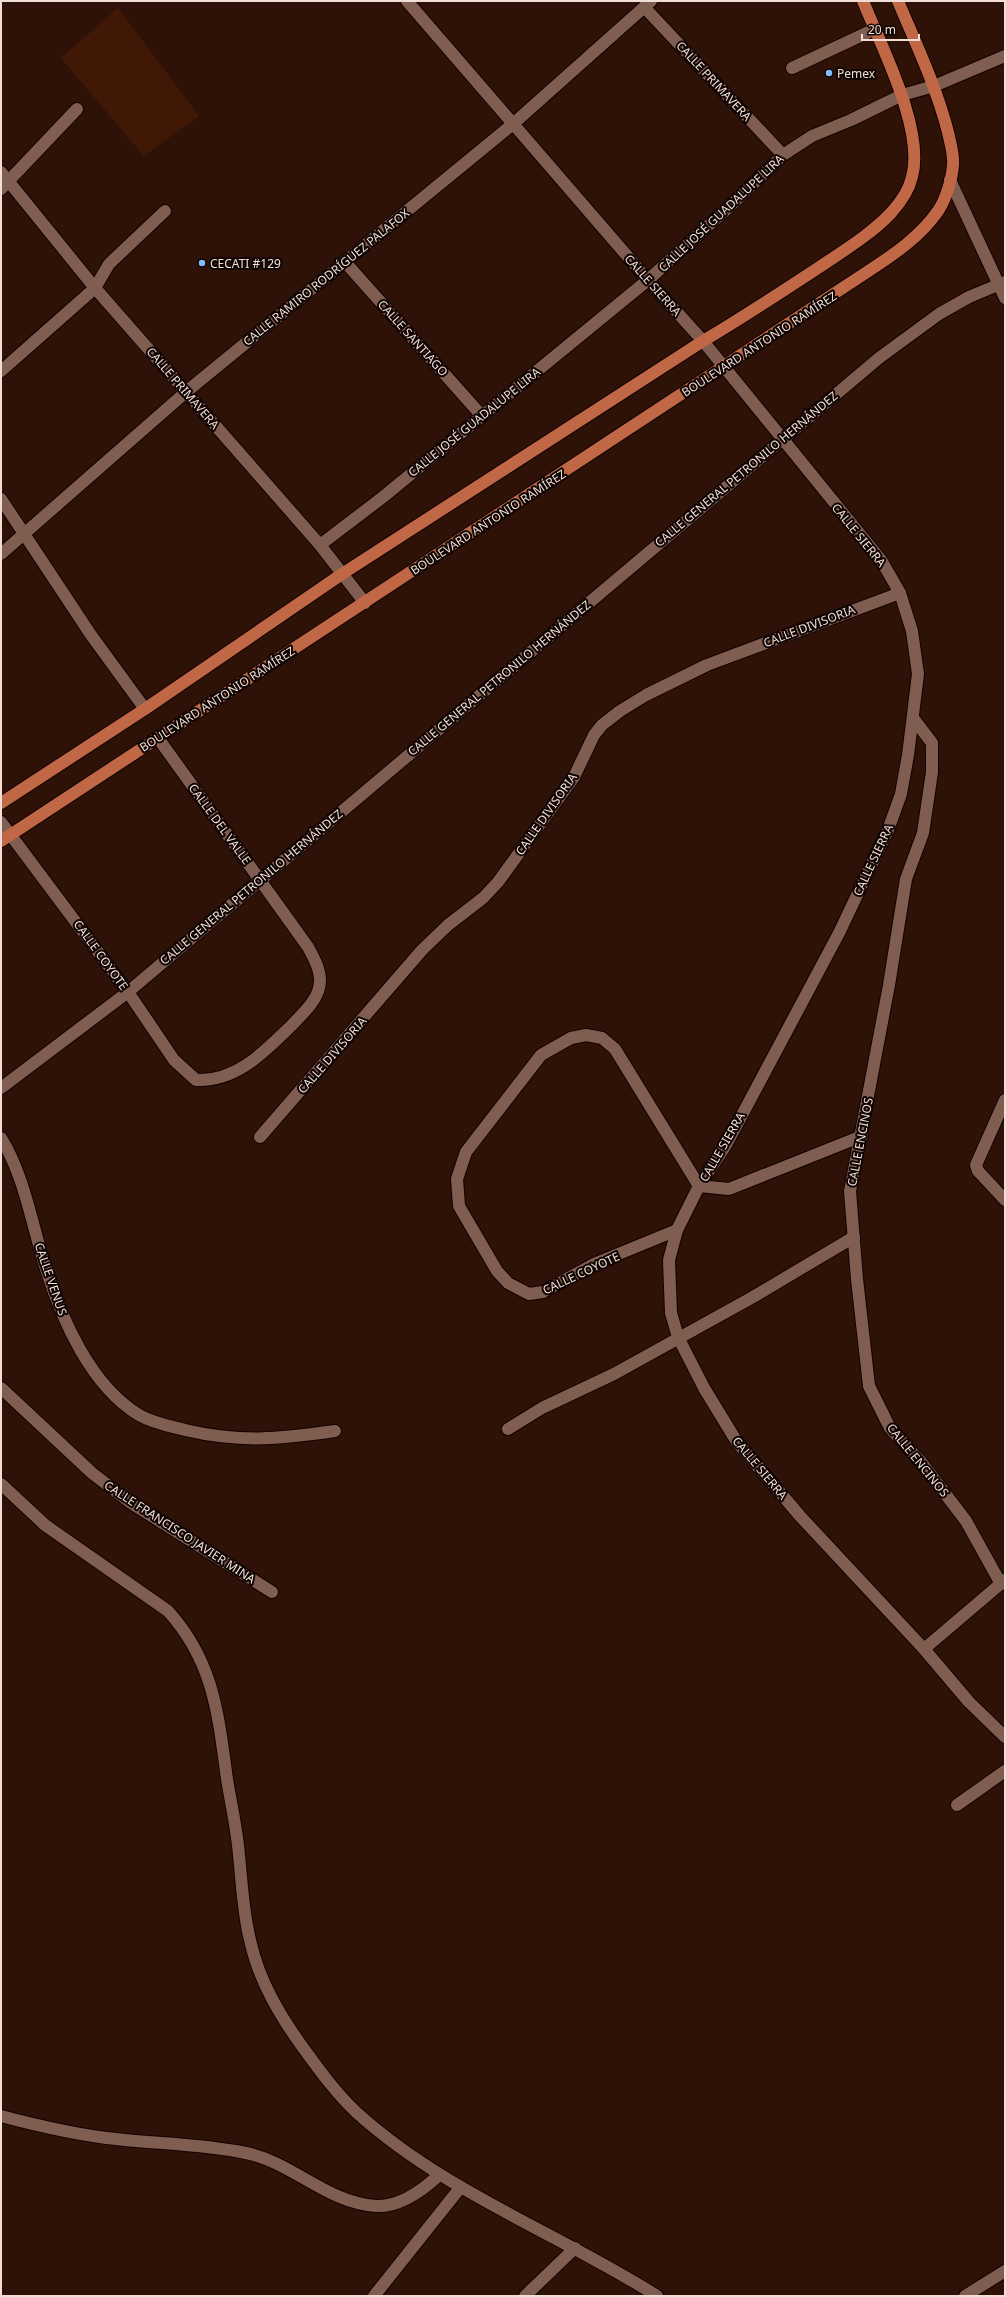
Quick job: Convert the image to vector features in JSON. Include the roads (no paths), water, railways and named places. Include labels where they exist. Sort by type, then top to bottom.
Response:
[{"type":"main road","points":[[1,803],[145,708],[342,574],[703,341],[753,312],[837,255],[890,214],[908,187],[913,176],[914,161],[912,137],[902,95],[863,1]]},
{"type":"main road","name":"BOULEVARD ANTONIO RAMÍREZ","points":[[6,838],[723,367],[902,248],[927,226],[939,210],[950,180],[953,164],[952,148],[934,86],[898,1]]},
{"type":"street","name":"CALLE SIERRA","points":[[407,1],[648,280],[703,341],[881,560],[900,592],[912,631],[918,674],[913,718],[901,794],[888,830],[839,933],[726,1145],[699,1186],[676,1230],[669,1260],[671,1313],[678,1337],[721,1418],[737,1442],[800,1516],[924,1649],[969,1702],[1005,1737]]},
{"type":"street","name":"CALLE RAMIRO RODRÍGUEZ PALAFOX","points":[[1,554],[186,392],[514,124],[648,4]]},
{"type":"street","name":"CALLE PRIMAVERA","points":[[648,4],[782,155]]},
{"type":"street","points":[[792,68],[875,29]]},
{"type":"street","name":"CALLE JOSÉ GUADALUPE LIRA","points":[[320,545],[383,497],[481,415],[648,280],[729,207],[782,155],[812,136],[851,120],[902,95],[934,86],[1005,56]]},
{"type":"street","points":[[5,186],[77,109]]},
{"type":"street","name":"CALLE PRIMAVERA","points":[[1,172],[5,186],[320,545],[365,603]]},
{"type":"street","points":[[950,180],[1002,283],[1005,298]]},
{"type":"street","points":[[1,372],[95,288],[109,264],[165,211]]},
{"type":"street","name":"CALLE SANTIAGO","points":[[345,262],[481,415]]},
{"type":"street","name":"CALLE GENERAL PETRONILO HERNÁNDEZ","points":[[1,1088],[128,992],[879,358],[939,314],[969,297],[1002,283]]},
{"type":"street","points":[[1,499],[91,635],[145,708]]},
{"type":"street","name":"CALLE DIVISORIA","points":[[260,1137],[422,950],[448,925],[483,898],[498,882],[574,776],[594,734],[602,725],[646,695],[707,665],[900,592]]},
{"type":"street","name":"CALLE ENCINOS","points":[[913,718],[932,742],[932,772],[923,833],[906,879],[862,1136],[850,1191],[869,1386],[890,1428],[921,1462],[966,1521],[1003,1582]]},
{"type":"street","name":"CALLE DEL VALLE","points":[[158,738],[308,947],[318,967],[319,989],[301,1015],[256,1059],[224,1076],[205,1080]]},
{"type":"street","name":"CALLE COYOTE","points":[[1,822],[6,838],[128,992],[174,1060],[191,1077],[205,1080]]},
{"type":"street","name":"CALLE COYOTE","points":[[676,1230],[594,1264],[543,1292],[529,1294],[508,1283],[497,1271],[459,1206],[456,1178],[466,1152],[541,1055],[571,1038],[586,1035],[602,1038],[615,1050],[699,1186]]},
{"type":"street","points":[[1005,1100],[976,1165],[978,1171],[1005,1200]]},
{"type":"street","points":[[699,1186],[729,1189],[862,1136]]},
{"type":"street","name":"CALLE VENUS","points":[[1,1138],[18,1175],[57,1302],[78,1347],[108,1388],[121,1401],[139,1415],[153,1421],[228,1439],[269,1440],[335,1431]]},
{"type":"street","points":[[508,1429],[542,1408],[614,1374],[854,1237]]},
{"type":"street","name":"CALLE FRANCISCO JAVIER MINA","points":[[1,1388],[92,1473],[120,1494],[272,1592]]},
{"type":"street","points":[[1,1484],[45,1525],[168,1611],[182,1626],[196,1648],[212,1686],[217,1710],[239,1853],[243,1907],[250,1942],[269,1993],[283,2019],[339,2095],[356,2112],[402,2149],[460,2188],[575,2248],[646,2293],[657,2296]]},
{"type":"street","points":[[924,1649],[1003,1582]]},
{"type":"street","points":[[957,1805],[1005,1771]]},
{"type":"street","points":[[1,2116],[68,2133],[118,2140],[196,2144],[246,2153],[278,2164],[328,2193],[376,2206],[392,2205],[427,2187],[440,2175]]},
{"type":"street","points":[[374,2296],[460,2188]]},
{"type":"street","points":[[525,2296],[575,2248]]},
{"type":"street","points":[[965,2296],[1005,2271]]},
{"type":"place","name":"Pemex","points":[[829,73]]},
{"type":"place","name":"CECATI #129","points":[[202,263]]}]
